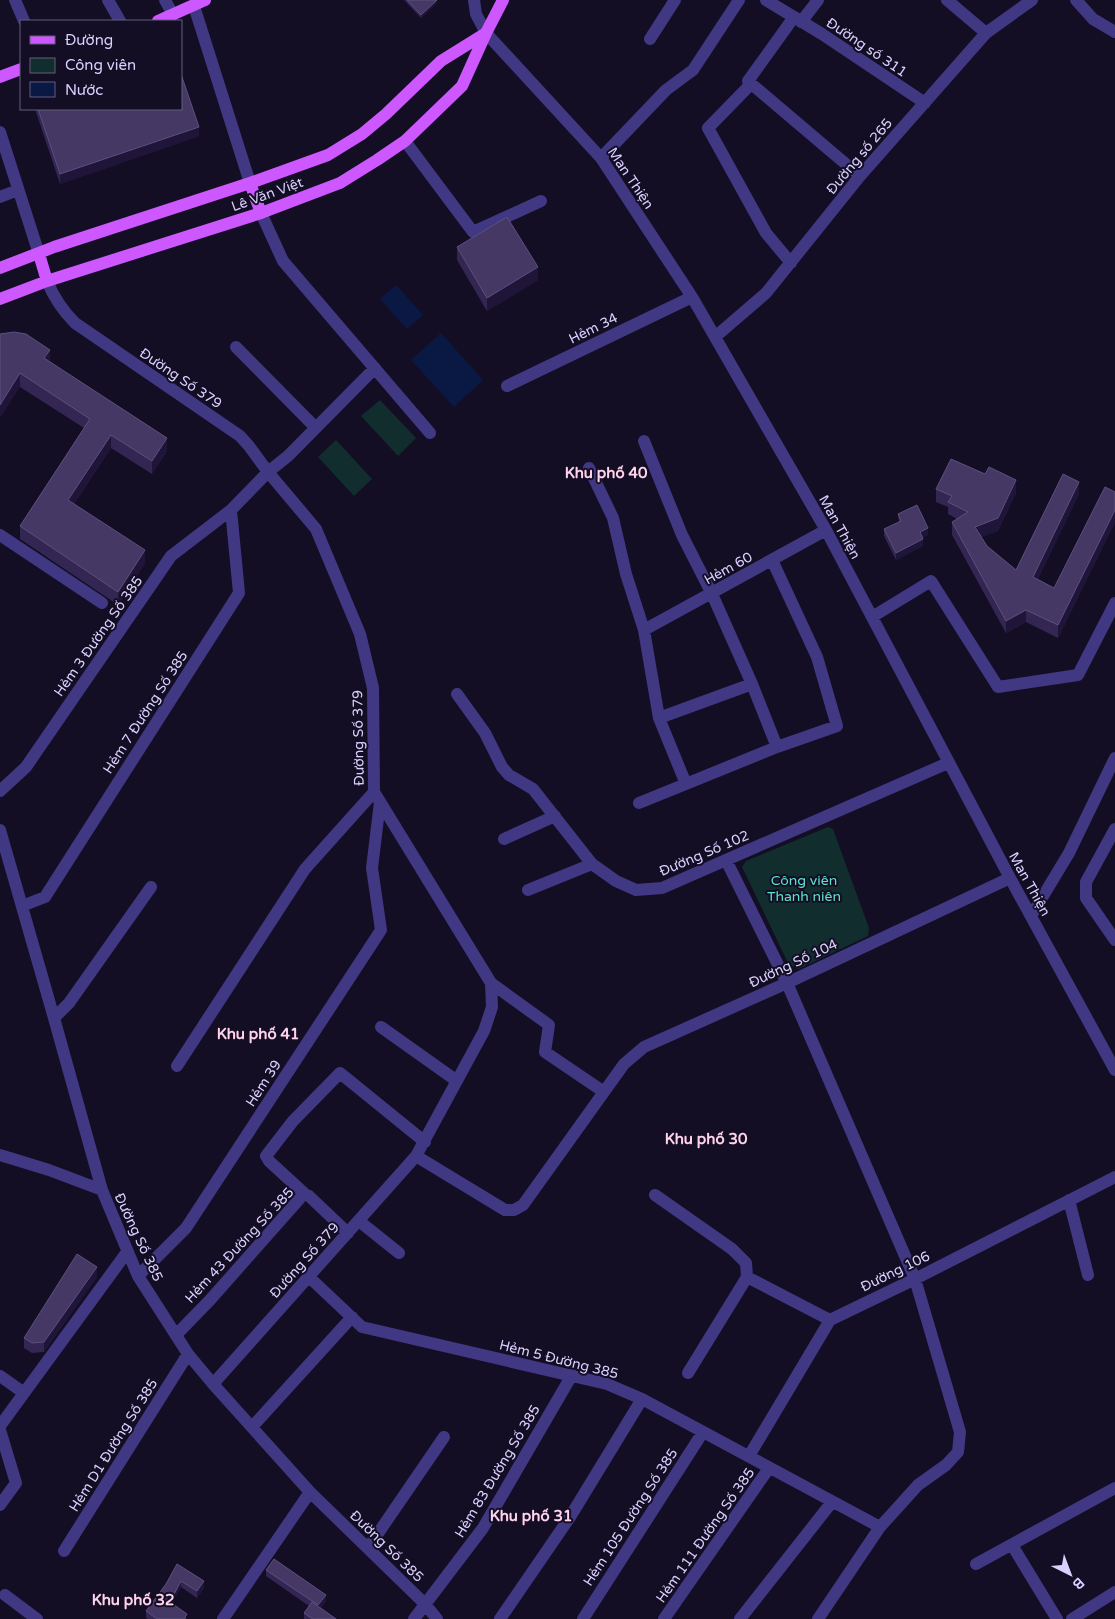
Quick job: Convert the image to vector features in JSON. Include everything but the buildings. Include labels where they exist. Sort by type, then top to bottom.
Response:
[{"type":"main road","name":"Lê Văn Việt","points":[[0,299],[47,281],[261,213],[340,183],[405,140],[462,86],[503,0]]},
{"type":"main road","points":[[160,20],[199,3]]},
{"type":"main road","name":"Lê Văn Việt","points":[[0,268],[54,247],[250,183],[328,155],[362,134],[386,114],[441,61],[486,33]]},
{"type":"main road","points":[[0,76],[20,69]]},
{"type":"main road","points":[[250,183],[261,213]]},
{"type":"main road","points":[[39,254],[47,281]]},
{"type":"street","points":[[15,0],[24,20]]},
{"type":"street","points":[[108,0],[119,20]]},
{"type":"street","points":[[165,0],[173,15]]},
{"type":"street","name":"Man Thiện","points":[[474,0],[476,14],[486,33],[601,158],[692,297],[826,530],[948,763],[1115,1070]]},
{"type":"street","points":[[650,39],[676,0]]},
{"type":"street","points":[[601,158],[666,90],[693,70],[739,0]]},
{"type":"street","name":"Đường số 311","points":[[766,0],[924,103]]},
{"type":"street","points":[[791,263],[766,233],[708,128],[750,82],[797,19],[818,0]]},
{"type":"street","points":[[948,0],[986,33]]},
{"type":"street","name":"Đường số 265","points":[[715,337],[766,293],[860,176],[986,33],[1032,0]]},
{"type":"street","points":[[1076,0],[1093,19],[1115,32]]},
{"type":"street","points":[[199,3],[250,183]]},
{"type":"street","points":[[750,82],[860,176]]},
{"type":"street","points":[[0,132],[39,254]]},
{"type":"street","points":[[405,140],[473,232],[541,201]]},
{"type":"street","points":[[0,197],[18,190]]},
{"type":"street","points":[[261,213],[284,261],[430,433]]},
{"type":"street","name":"Đường Số 379","points":[[47,281],[58,304],[74,323],[240,436],[316,529],[360,634],[373,688],[377,797],[492,983],[492,1007],[484,1031],[416,1156],[213,1384]]},
{"type":"street","name":"Hẻm 34","points":[[507,386],[692,297]]},
{"type":"street","points":[[236,347],[316,428]]},
{"type":"street","name":"Hẻm 3 Đường Số 385","points":[[0,791],[26,767],[171,556],[231,510],[268,472],[288,456],[375,368]]},
{"type":"street","points":[[644,442],[682,535],[712,594],[752,684],[777,747]]},
{"type":"street","points":[[589,468],[613,518],[626,574],[644,630],[659,718],[686,784]]},
{"type":"street","name":"Hẻm 7 Đường Số 385","points":[[22,906],[45,897],[239,594],[231,510]]},
{"type":"street","name":"Hẻm 60","points":[[644,630],[826,530]]},
{"type":"street","points":[[0,535],[102,603]]},
{"type":"street","points":[[639,803],[777,747],[837,726],[818,657],[772,560]]},
{"type":"street","points":[[872,617],[931,581],[998,687],[1078,675],[1115,603]]},
{"type":"street","points":[[659,718],[752,684]]},
{"type":"street","name":"Đường Số 102","points":[[457,694],[471,711],[485,733],[502,767],[509,775],[533,789],[592,864],[616,881],[636,890],[662,888],[948,763]]},
{"type":"street","points":[[1031,916],[1069,853],[1115,758]]},
{"type":"street","points":[[178,1066],[305,869],[377,797]]},
{"type":"street","name":"Hẻm 39","points":[[138,1276],[186,1228],[381,930],[372,868],[377,797]]},
{"type":"street","points":[[504,839],[555,816]]},
{"type":"street","points":[[1115,829],[1086,882],[1086,898],[1115,940]]},
{"type":"street","name":"Đường Số 385","points":[[0,830],[102,1190],[138,1276],[188,1354],[213,1384],[310,1492],[425,1604],[437,1619]]},
{"type":"street","points":[[726,860],[786,983],[915,1279],[960,1432],[958,1452],[946,1465],[918,1485],[880,1527],[818,1619]]},
{"type":"street","points":[[528,890],[592,864]]},
{"type":"street","name":"Đường Số 104","points":[[604,1092],[624,1064],[644,1047],[1010,878]]},
{"type":"street","points":[[54,1018],[69,1003],[151,886]]},
{"type":"street","points":[[416,1156],[505,1210],[514,1210],[523,1205],[604,1092],[545,1052],[549,1025],[492,983]]},
{"type":"street","points":[[381,1027],[458,1081]]},
{"type":"street","points":[[306,1195],[266,1156],[294,1121],[340,1073],[425,1142]]},
{"type":"street","points":[[0,1155],[49,1170],[102,1190]]},
{"type":"street","name":"Đường 106","points":[[830,1320],[1115,1177]]},
{"type":"street","points":[[655,1195],[732,1249],[746,1263],[747,1277],[688,1372]]},
{"type":"street","name":"Hẻm 43 Đường Số 385","points":[[176,1335],[210,1300],[302,1196],[309,1196],[348,1233]]},
{"type":"street","points":[[1069,1200],[1088,1275]]},
{"type":"street","points":[[358,1221],[399,1253]]},
{"type":"street","points":[[0,1426],[127,1252]]},
{"type":"street","name":"Hẻm 5 Đường 385","points":[[309,1277],[362,1327],[607,1384],[642,1399],[880,1527]]},
{"type":"street","points":[[747,1277],[830,1320],[749,1456]]},
{"type":"street","points":[[252,1427],[352,1318]]},
{"type":"street","name":"Hẻm D1 Đường Số 385","points":[[64,1551],[188,1354]]},
{"type":"street","name":"Hẻm 83 Đường Số 385","points":[[414,1619],[482,1528],[572,1375]]},
{"type":"street","points":[[0,1376],[24,1393]]},
{"type":"street","points":[[500,1619],[570,1517],[642,1399]]},
{"type":"street","points":[[0,1430],[16,1483],[0,1504]]},
{"type":"street","name":"Hẻm 105 Đường Số 385","points":[[583,1619],[703,1432]]},
{"type":"street","points":[[368,1548],[444,1437]]},
{"type":"street","name":"Hẻm 111 Đường Số 385","points":[[664,1619],[770,1468]]},
{"type":"street","points":[[976,1564],[1115,1488]]},
{"type":"street","points":[[224,1619],[310,1492]]},
{"type":"street","points":[[740,1619],[832,1502]]},
{"type":"street","points":[[1012,1545],[1057,1619]]},
{"type":"street","points":[[1072,1619],[1115,1592]]},
{"type":"street","points":[[2,1595],[37,1619]]},
{"type":"green space","points":[[380,400],[416,438],[398,456],[361,416]]},
{"type":"green space","points":[[336,440],[372,479],[354,496],[318,457]]},
{"type":"green space","name":"Công viên Thanh niên","points":[[828,827],[833,829],[869,928],[868,936],[799,969],[789,965],[742,867],[746,861]]},
{"type":"water","points":[[396,285],[423,315],[407,329],[380,299]]},
{"type":"water","points":[[441,333],[483,380],[454,407],[411,360]]},
{"type":"district","name":"Khu phố 40","points":[[606,473]]},
{"type":"district","name":"Khu phố 41","points":[[258,1034]]},
{"type":"district","name":"Khu phố 30","points":[[706,1139]]},
{"type":"district","name":"Khu phố 31","points":[[531,1516]]},
{"type":"district","name":"Khu phố 32","points":[[133,1600]]}]
